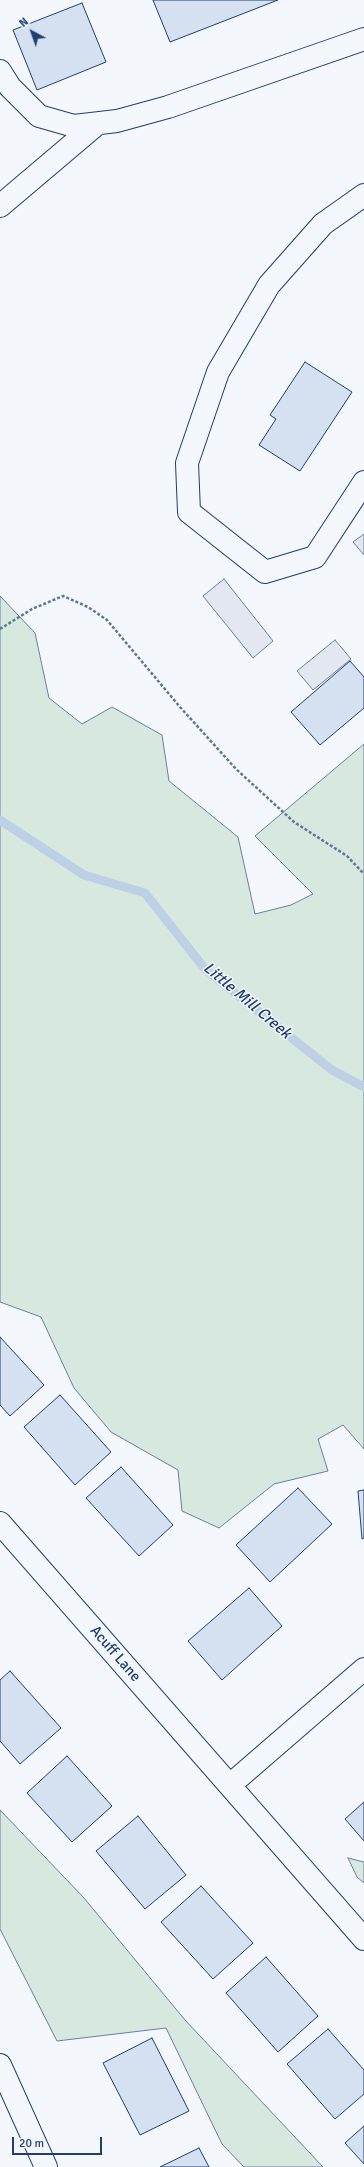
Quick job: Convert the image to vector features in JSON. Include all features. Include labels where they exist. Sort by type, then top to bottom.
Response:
[{"type":"street","points":[[0,71],[10,87],[39,116],[74,126],[117,120],[168,107],[364,39]]},
{"type":"street","points":[[0,206],[98,123]]},
{"type":"street","points":[[364,195],[323,224],[269,285],[218,372],[187,463],[190,512],[265,572],[315,557],[364,482]]},
{"type":"street","name":"Acuff Lane","points":[[0,1523],[364,1939]]},
{"type":"street","points":[[230,1785],[364,1669]]},
{"type":"street","points":[[0,2065],[46,2167]]},
{"type":"path","points":[[0,630],[32,609],[63,596],[88,607],[106,620],[180,707],[236,769],[294,822],[347,856],[364,874]]},
{"type":"shaded area","points":[[364,534],[364,555],[353,542]]},
{"type":"shaded area","points":[[224,579],[273,641],[253,658],[203,596]]},
{"type":"shaded area","points":[[0,596],[35,633],[49,698],[82,724],[112,707],[162,735],[169,781],[238,837],[255,914],[291,905],[313,894],[255,836],[364,744],[364,1449],[343,1425],[318,1439],[328,1471],[274,1484],[219,1528],[182,1511],[178,1470],[111,1432],[74,1388],[41,1317],[0,1302]]},
{"type":"shaded area","points":[[335,640],[351,659],[313,690],[297,671]]},
{"type":"shaded area","points":[[0,1810],[84,1898],[185,2020],[323,2167],[244,2167],[222,2144],[166,2028],[57,2041],[0,1929]]},
{"type":"shaded area","points":[[348,1858],[364,1862],[364,1883],[357,1877]]},
{"type":"building","points":[[153,0],[278,0],[170,42]]},
{"type":"building","points":[[82,3],[106,62],[37,90],[13,30]]},
{"type":"building","points":[[305,362],[352,392],[300,471],[259,445],[276,419],[270,415]]},
{"type":"building","points":[[350,661],[364,677],[364,708],[320,745],[291,712]]},
{"type":"building","points":[[0,1337],[44,1385],[10,1416],[0,1405]]},
{"type":"building","points":[[60,1395],[111,1452],[75,1485],[24,1427]]},
{"type":"building","points":[[121,1467],[173,1525],[139,1556],[86,1498]]},
{"type":"building","points":[[298,1488],[332,1524],[270,1582],[236,1545]]},
{"type":"building","points":[[364,1490],[364,1538],[362,1539],[358,1491]]},
{"type":"building","points":[[249,1588],[282,1626],[222,1680],[188,1641]]},
{"type":"building","points":[[10,1671],[61,1728],[20,1764],[0,1741],[0,1680]]},
{"type":"building","points":[[67,1756],[112,1806],[72,1842],[27,1793]]},
{"type":"building","points":[[364,1802],[364,1841],[345,1819]]},
{"type":"building","points":[[138,1816],[186,1875],[145,1909],[96,1851]]},
{"type":"building","points":[[201,1886],[253,1943],[213,1979],[161,1922]]},
{"type":"building","points":[[266,1957],[318,2016],[278,2052],[226,1993]]},
{"type":"building","points":[[328,2029],[364,2070],[364,2094],[335,2119],[287,2064]]},
{"type":"building","points":[[152,2038],[189,2111],[140,2135],[103,2063]]},
{"type":"building","points":[[364,2126],[364,2164],[345,2143]]},
{"type":"building","points":[[199,2148],[209,2167],[160,2167]]},
{"type":"waterway","name":"Little Mill Creek","points":[[0,820],[84,875],[145,893],[205,969],[332,1070],[364,1087]]}]
